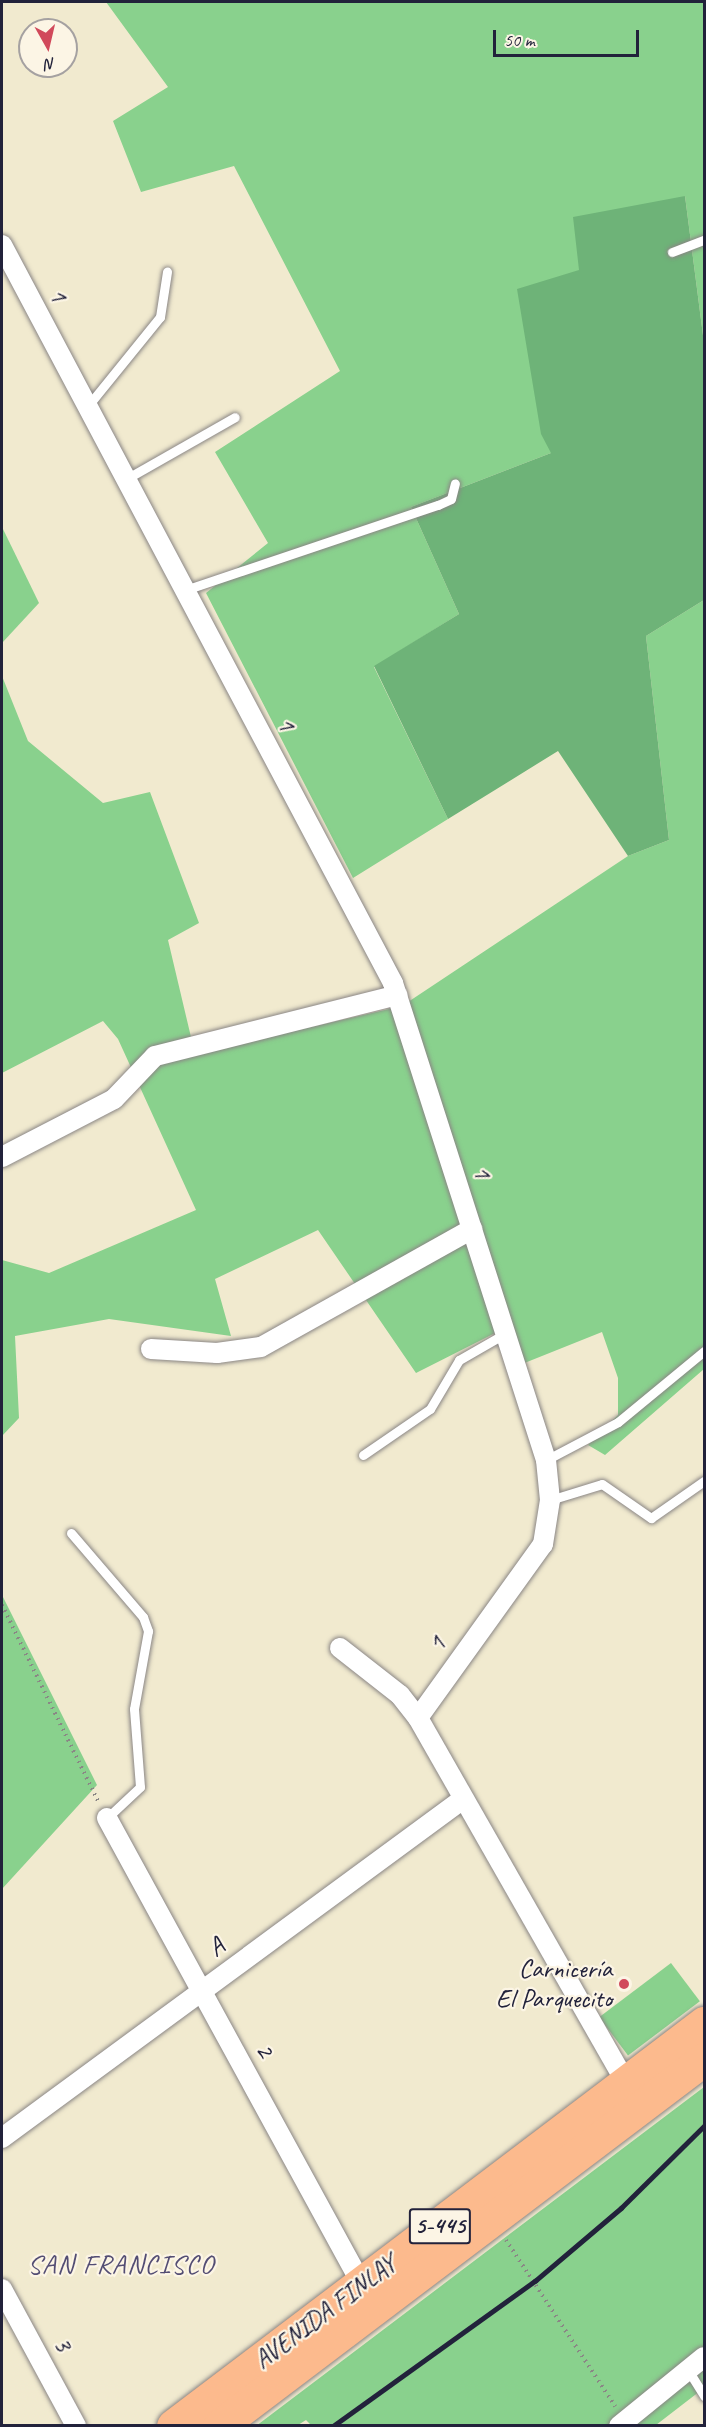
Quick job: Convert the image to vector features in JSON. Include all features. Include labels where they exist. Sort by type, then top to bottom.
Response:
[{"type":"highway","name":"AVENIDA FINLAY","points":[[173,2426],[369,2297],[492,2222],[634,2095],[705,2023]]},
{"type":"highway","name":"AVENIDA FINLAY","points":[[219,2426],[369,2297],[634,2095],[705,2059]]},
{"type":"street","name":"1","points":[[2,245],[397,995],[546,1460],[550,1500],[543,1544],[418,1718]]},
{"type":"street","points":[[2,1157],[114,1099],[155,1056],[397,995]]},
{"type":"street","points":[[151,1349],[217,1353],[261,1347],[472,1229]]},
{"type":"street","points":[[340,1648],[400,1695],[418,1718],[634,2095]]},
{"type":"street","name":"A","points":[[2,2138],[463,1799]]},
{"type":"street","name":"2","points":[[107,1818],[369,2297]]},
{"type":"street","name":"3","points":[[2,2289],[76,2426]]},
{"type":"street","points":[[622,2423],[705,2357]]},
{"type":"lane","points":[[672,252],[705,240]]},
{"type":"lane","points":[[87,407],[160,317],[167,272]]},
{"type":"lane","points":[[126,480],[234,417]]},
{"type":"lane","points":[[184,591],[438,505],[451,499],[455,483]]},
{"type":"lane","points":[[363,1455],[430,1409],[459,1360],[506,1334]]},
{"type":"lane","points":[[546,1460],[618,1422],[705,1351]]},
{"type":"lane","points":[[550,1500],[602,1484],[651,1518],[705,1481]]},
{"type":"lane","points":[[71,1533],[143,1617],[148,1631],[134,1709],[140,1787],[107,1818]]},
{"type":"lane","points":[[688,2370],[705,2396]]},
{"type":"path","points":[[2,1605],[107,1818]]},
{"type":"path","points":[[492,2222],[622,2423]]},
{"type":"green space","points":[[106,2],[704,2],[704,343],[685,196],[580,270],[551,453],[411,507],[459,614],[374,667],[448,819],[353,878],[206,593],[268,543],[215,452],[340,371],[234,166],[141,192],[113,121],[168,87]]},
{"type":"green space","points":[[685,196],[704,343],[704,600],[646,636],[669,840],[628,856],[558,751],[448,819],[374,666],[459,614],[411,507],[551,453],[541,434],[517,289],[579,270],[573,217]]},
{"type":"green space","points":[[2,527],[39,603],[2,643]]},
{"type":"green space","points":[[704,600],[704,1369],[605,1455],[588,1445],[618,1415],[618,1378],[602,1332],[522,1364],[511,1325],[416,1373],[318,1230],[215,1279],[231,1336],[109,1319],[15,1336],[19,1418],[2,1436],[2,1260],[49,1273],[196,1210],[118,1039],[103,1021],[2,1073],[2,676],[28,741],[103,803],[150,792],[199,923],[168,940],[195,1054],[402,1006],[628,856],[669,840],[646,636]]},
{"type":"green space","points":[[2,1595],[97,1785],[2,1889]]},
{"type":"green space","points":[[671,1963],[700,2001],[628,2055],[599,2017]]},
{"type":"green space","points":[[704,2087],[704,2388],[656,2425],[312,2426],[306,2420],[298,2425],[256,2426]]},
{"type":"railway","points":[[333,2426],[535,2281],[621,2208],[704,2126]]},
{"type":"place","name":"Carnicería El Parquecito","points":[[624,1984]]},
{"type":"district","name":"SAN FRANCISCO","points":[[121,2265]]}]
